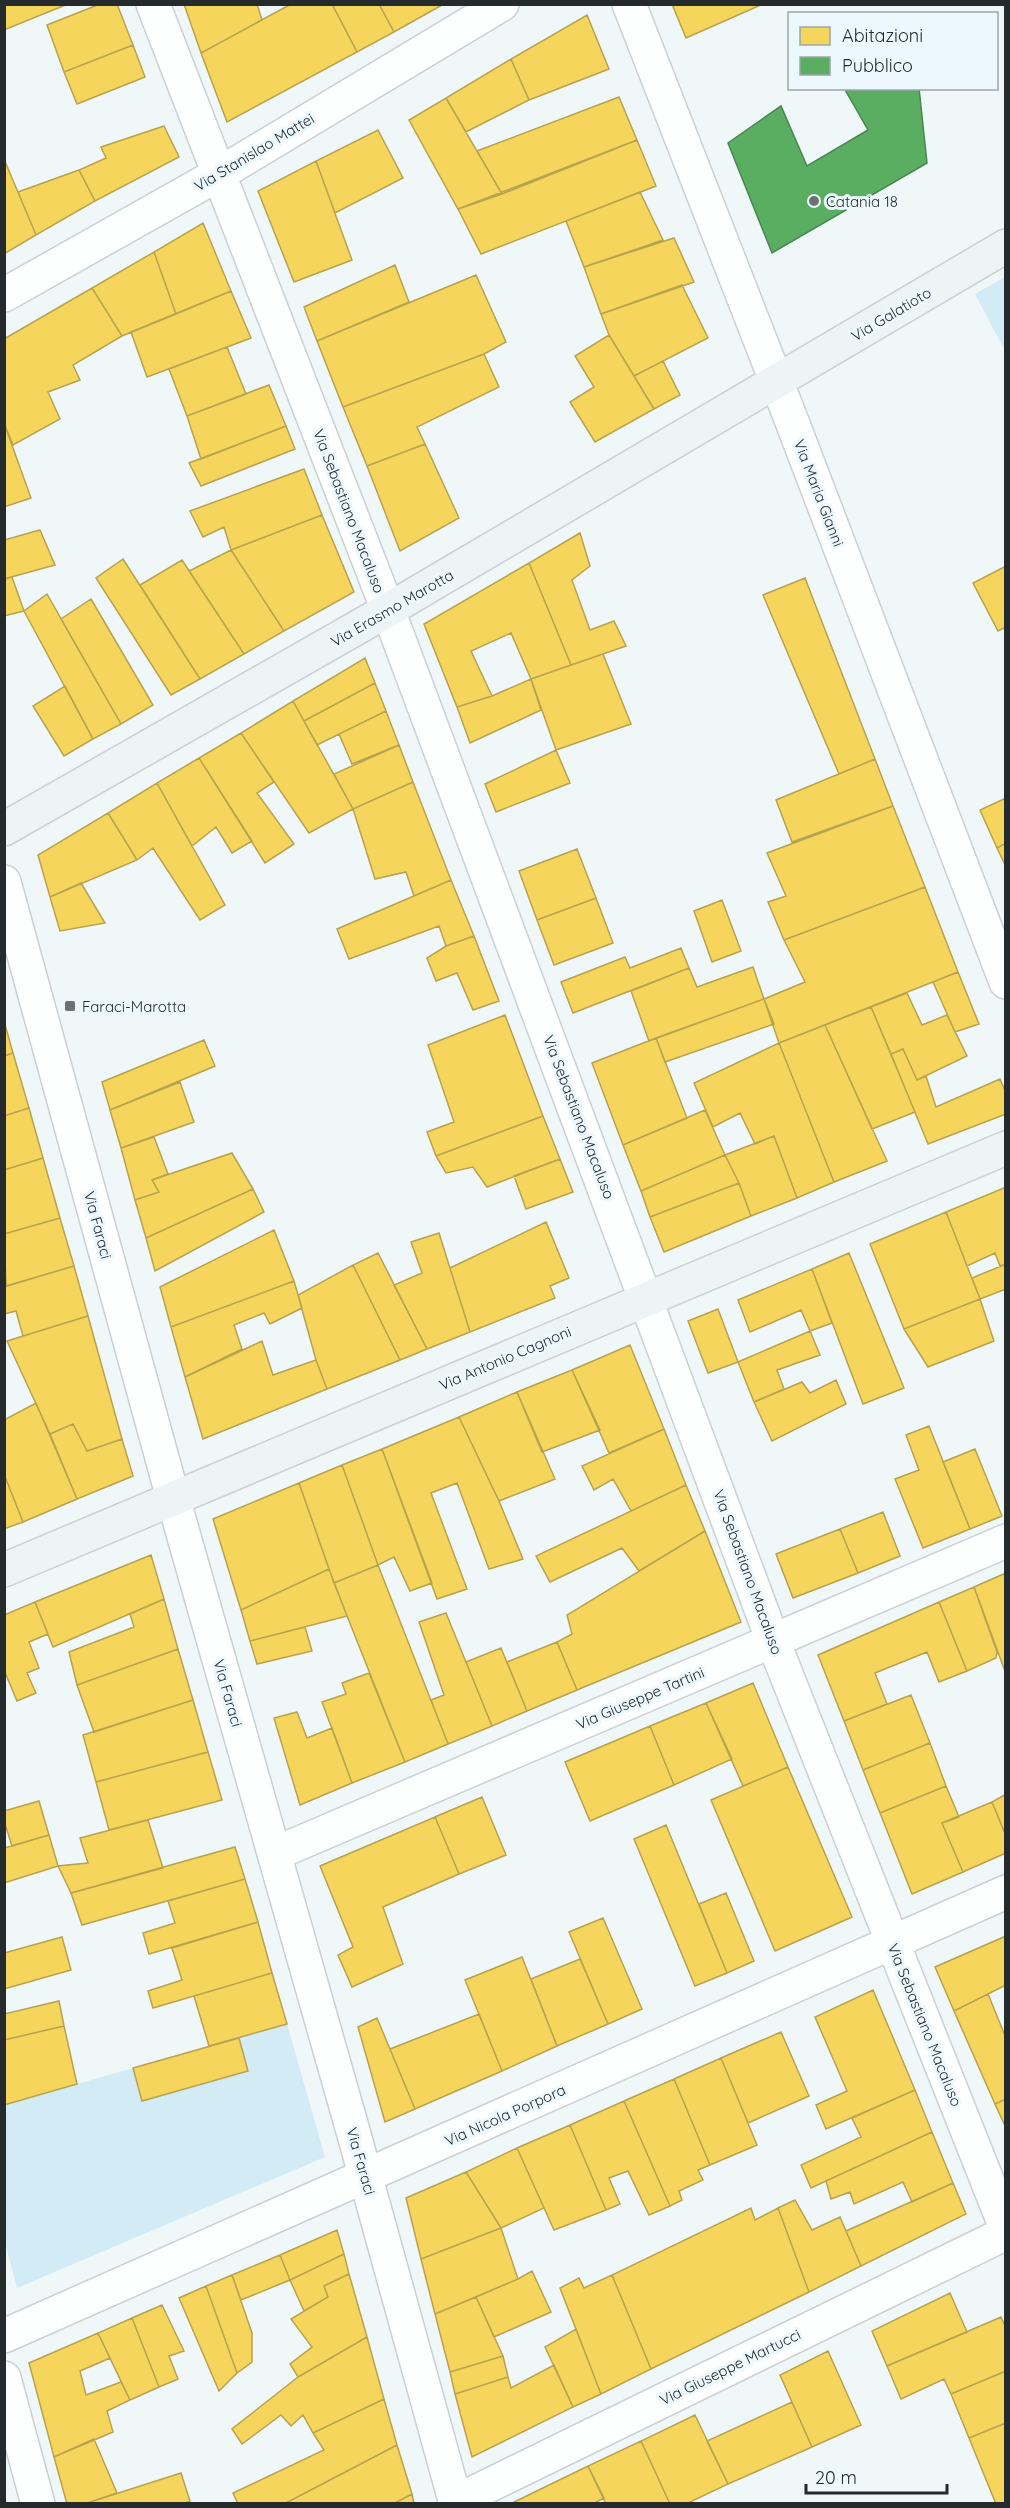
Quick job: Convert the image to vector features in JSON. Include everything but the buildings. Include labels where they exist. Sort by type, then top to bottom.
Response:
[{"type":"main road","name":"Via Galatioto","points":[[777,382],[1005,246]]},
{"type":"main road","name":"Via Erasmo Marotta","points":[[4,829],[388,610],[777,382]]},
{"type":"main road","name":"Via Antonio Cagnoni","points":[[4,1570],[1005,1148]]},
{"type":"street","name":"Via Sebastiano Macaluso","points":[[153,4],[388,610],[773,1641],[1005,2228]]},
{"type":"street","name":"Via Stanislao Mattei","points":[[4,295],[219,174],[502,4]]},
{"type":"street","name":"Via Maria Gianni","points":[[629,4],[777,382],[1005,982]]},
{"type":"street","name":"Via Faraci","points":[[4,882],[173,1498],[366,2177],[455,2503]]},
{"type":"street","name":"Via Giuseppe Tartini","points":[[274,1854],[1005,1541]]},
{"type":"street","name":"Via Nicola Porpora","points":[[4,2336],[1005,1892]]},
{"type":"street","name":"Via Giuseppe Martucci","points":[[455,2503],[1005,2233]]},
{"type":"street","points":[[4,2378],[38,2504]]},
{"type":"shaded area","points":[[1005,277],[1005,351],[975,294]]},
{"type":"shaded area","points":[[287,2024],[325,2157],[17,2288],[5,2243],[4,2105]]},
{"type":"place","name":"Catania 18","points":[[814,201]]},
{"type":"place","name":"Faraci-Marotta","points":[[70,1006]]}]
